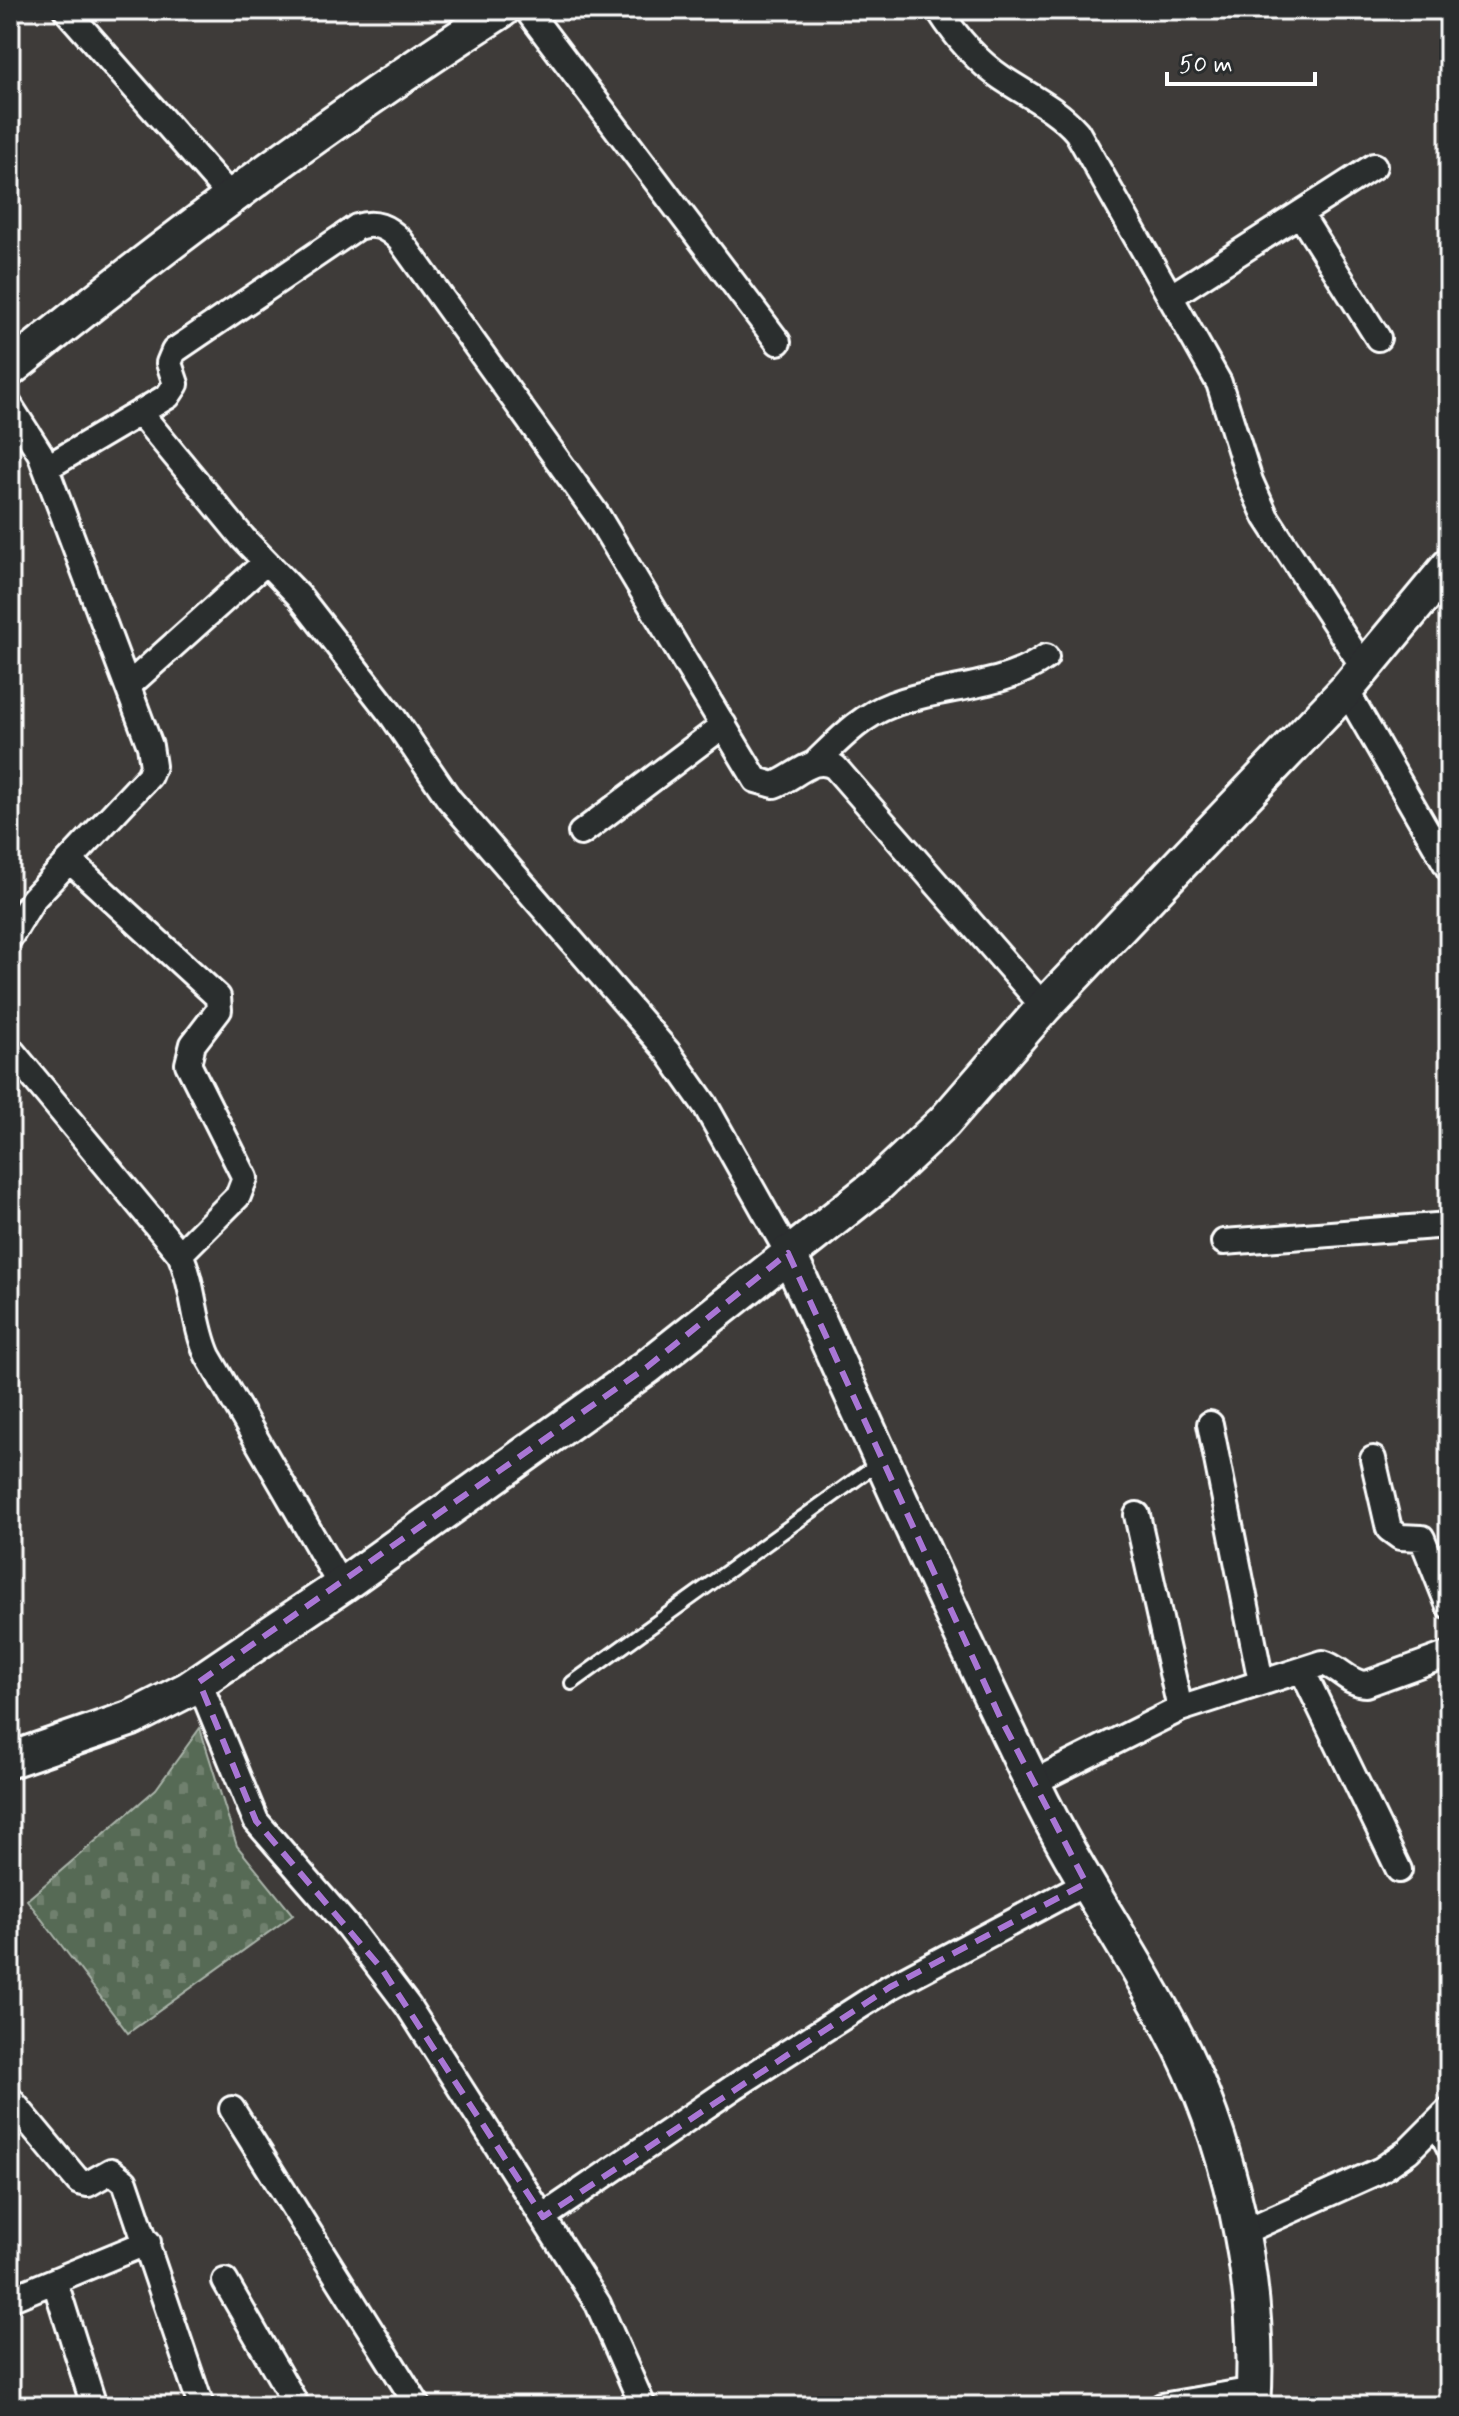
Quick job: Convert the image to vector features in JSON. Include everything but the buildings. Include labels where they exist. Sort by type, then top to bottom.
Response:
[{"type":"street","points":[[66,10],[230,196]]},
{"type":"street","points":[[10,369],[230,196],[400,75],[502,10]]},
{"type":"street","points":[[527,10],[778,342]]},
{"type":"street","points":[[939,10],[977,58],[1055,110],[1077,132],[1219,383],[1250,481],[1266,517],[1355,679],[1449,869]]},
{"type":"street","points":[[1170,297],[1374,166]]},
{"type":"street","points":[[1300,214],[1378,338]]},
{"type":"street","points":[[46,468],[173,391],[176,384],[169,363],[174,351],[357,227],[368,223],[380,225],[400,240],[572,479],[624,557],[756,780],[765,784],[783,782],[816,762],[855,726],[890,705],[1013,675],[1046,657]]},
{"type":"street","points":[[10,406],[36,445],[46,468],[150,746],[153,766],[149,776],[33,899],[10,937]]},
{"type":"street","points":[[140,413],[266,562],[299,596],[393,717],[449,799],[667,1051],[705,1105],[788,1253],[1032,1783],[1173,2032],[1223,2159],[1243,2232],[1252,2311],[1254,2398],[1162,2406]]},
{"type":"street","points":[[128,686],[266,562]]},
{"type":"street","points":[[10,1760],[132,1718],[199,1682],[341,1586],[647,1367],[914,1152],[974,1090],[1044,1007],[1355,679],[1449,566]]},
{"type":"street","points":[[581,833],[724,725]]},
{"type":"street","points":[[816,762],[826,761],[835,767],[1044,1007]]},
{"type":"street","points":[[70,861],[218,997],[219,1010],[193,1044],[188,1064],[245,1178],[238,1196],[180,1254]]},
{"type":"street","points":[[10,1049],[180,1254],[187,1271],[194,1320],[208,1356],[341,1586]]},
{"type":"street","points":[[1224,1242],[1449,1225]]},
{"type":"street","points":[[1210,1424],[1261,1682]]},
{"type":"street","points":[[1373,1459],[1389,1529],[1400,1537],[1422,1538],[1449,1606]]},
{"type":"street","points":[[1137,1515],[1180,1709]]},
{"type":"street","points":[[1032,1783],[1180,1709],[1261,1682],[1323,1663],[1332,1665],[1352,1681],[1366,1684],[1449,1654]]},
{"type":"street","points":[[1302,1670],[1399,1870]]},
{"type":"street","points":[[199,1682],[256,1821],[382,1969],[611,2326],[643,2406]]},
{"type":"street","points":[[543,2217],[734,2087],[890,1987],[1086,1883]]},
{"type":"street","points":[[10,2099],[79,2182],[88,2184],[111,2171],[125,2182],[148,2242],[201,2406]]},
{"type":"street","points":[[232,2109],[418,2406]]},
{"type":"street","points":[[1243,2232],[1381,2170],[1408,2151],[1441,2118]]},
{"type":"street","points":[[10,2299],[148,2242]]},
{"type":"street","points":[[225,2281],[297,2406]]},
{"type":"street","points":[[55,2282],[94,2406]]},
{"type":"lane","points":[[572,1683],[883,1460]]},
{"type":"lane","points":[[1441,2118],[1449,2160]]},
{"type":"highlighted area","points":[[788,1253],[1000,1717],[1086,1883],[890,1987],[543,2217],[382,1969],[256,1821],[199,1682],[647,1367]]},
{"type":"green space","points":[[200,1728],[237,1846],[293,1915],[128,2033],[27,1900],[156,1789]]}]
